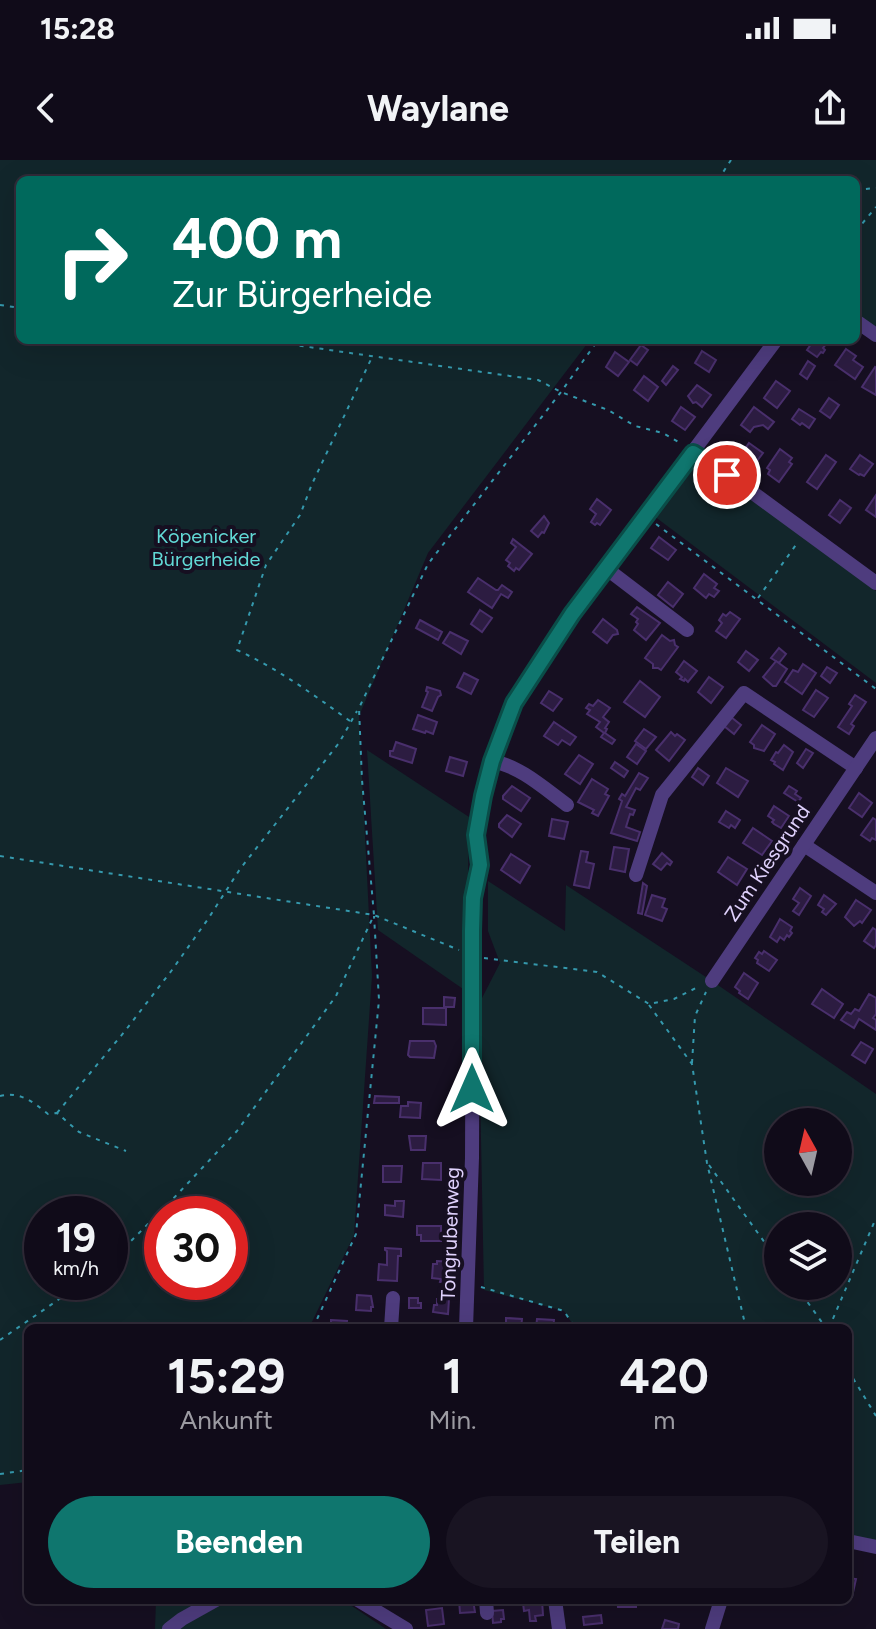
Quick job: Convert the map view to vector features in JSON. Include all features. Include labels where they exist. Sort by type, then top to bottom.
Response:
[{"type":"street","name":"Tongrubenweg","points":[[466,1324],[472,1158],[473,898],[480,865],[477,831],[492,761],[514,703],[572,614],[773,344]]},
{"type":"street","points":[[693,453],[876,583]]},
{"type":"street","points":[[607,569],[687,630]]},
{"type":"street","points":[[636,875],[662,795],[744,693],[856,768]]},
{"type":"street","name":"Zum Kiesgrund","points":[[712,981],[876,738]]},
{"type":"street","points":[[492,761],[516,770],[567,805]]},
{"type":"street","points":[[804,845],[876,893]]},
{"type":"street","points":[[391,1324],[393,1298]]},
{"type":"street","points":[[852,1542],[876,1547]]},
{"type":"street","points":[[169,1629],[208,1604]]},
{"type":"street","points":[[365,1604],[406,1629]]},
{"type":"street","points":[[556,1604],[559,1629]]},
{"type":"street","points":[[712,1629],[720,1604]]},
{"type":"path","points":[[860,226],[876,207]]},
{"type":"path","points":[[290,344],[538,380],[608,410],[635,426],[663,433],[693,453]]},
{"type":"path","points":[[0,1096],[26,1097],[48,1114],[57,1113],[125,1031],[172,970],[240,869],[339,743],[428,564],[595,344]]},
{"type":"path","points":[[351,722],[300,684],[237,650],[266,565],[300,515],[373,355]]},
{"type":"path","points":[[646,516],[876,689]]},
{"type":"path","points":[[757,599],[806,531]]},
{"type":"path","points":[[315,1324],[356,1234],[379,1000],[359,708]]},
{"type":"path","points":[[0,856],[374,915],[472,955],[597,972],[649,1004],[692,1064]]},
{"type":"path","points":[[128,1244],[237,1131],[336,996],[374,915]]},
{"type":"path","points":[[649,1004],[674,999],[712,981]]},
{"type":"path","points":[[712,981],[695,1016],[692,1064],[707,1163],[745,1324]]},
{"type":"path","points":[[57,1113],[79,1132],[126,1151]]},
{"type":"path","points":[[707,1163],[764,1242]]},
{"type":"path","points":[[829,1324],[876,1218]]},
{"type":"path","points":[[468,1283],[564,1311],[572,1324]]},
{"type":"path","points":[[0,1340],[58,1300]]},
{"type":"path","points":[[806,1300],[824,1324]]},
{"type":"path","points":[[852,1377],[876,1416]]},
{"type":"path","points":[[0,1474],[24,1471]]},
{"type":"green space","name":"Köpenicker Bürgerheide","points":[[0,160],[876,160],[876,328],[860,317],[860,176],[16,176],[16,344],[587,344],[428,553],[359,716],[372,976],[354,1235],[311,1324],[24,1324],[24,1482],[0,1485]]},
{"type":"green space","points":[[700,466],[749,497],[876,591],[876,683],[650,513],[689,468]]},
{"type":"green space","points":[[367,750],[469,817],[466,991],[378,930]]},
{"type":"green space","points":[[488,881],[565,931],[566,885],[876,1094],[876,1548],[852,1542],[852,1324],[572,1324],[564,1311],[484,1290],[481,1000],[500,963],[488,931]]},
{"type":"green space","points":[[156,1604],[349,1604],[386,1629],[155,1629]]},
{"type":"building","points":[[811,344],[826,344],[823,353],[817,357],[807,350]]},
{"type":"building","points":[[641,345],[648,350],[637,365],[630,360]]},
{"type":"building","points":[[846,349],[856,356],[853,360],[863,367],[855,379],[835,365]]},
{"type":"building","points":[[702,351],[716,360],[709,372],[695,363]]},
{"type":"building","points":[[615,352],[629,362],[618,376],[606,367]]},
{"type":"building","points":[[808,361],[815,366],[807,379],[800,374]]},
{"type":"building","points":[[673,366],[678,370],[666,385],[662,381]]},
{"type":"building","points":[[876,368],[876,395],[862,387]]},
{"type":"building","points":[[644,376],[658,387],[648,401],[634,390]]},
{"type":"building","points":[[776,381],[790,391],[777,408],[764,398]]},
{"type":"building","points":[[697,385],[711,395],[702,407],[693,403],[688,396]]},
{"type":"building","points":[[829,398],[839,405],[830,418],[820,411]]},
{"type":"building","points":[[681,407],[695,417],[685,430],[672,421]]},
{"type":"building","points":[[754,407],[774,422],[768,429],[763,425],[754,427],[750,432],[741,425]]},
{"type":"building","points":[[799,409],[815,419],[809,428],[792,419]]},
{"type":"building","points":[[749,443],[763,453],[751,469],[738,459]]},
{"type":"building","points":[[780,449],[792,458],[789,462],[792,464],[779,482],[768,474],[770,470],[767,468]]},
{"type":"building","points":[[826,455],[836,462],[817,489],[807,482]]},
{"type":"building","points":[[860,455],[873,464],[864,476],[850,469]]},
{"type":"building","points":[[876,495],[876,517],[866,510]]},
{"type":"building","points":[[597,499],[611,510],[600,525],[591,522],[596,514],[590,509]]},
{"type":"building","points":[[840,500],[851,508],[840,523],[829,515]]},
{"type":"building","points":[[544,516],[549,523],[538,537],[531,531]]},
{"type":"building","points":[[659,537],[676,550],[668,560],[651,548]]},
{"type":"building","points":[[513,539],[532,554],[519,570],[516,568],[514,571],[506,560],[516,547],[511,543]]},
{"type":"building","points":[[704,574],[717,584],[714,588],[719,591],[714,597],[709,594],[706,598],[694,588]]},
{"type":"building","points":[[478,578],[496,590],[502,585],[512,592],[508,598],[501,594],[492,608],[468,592]]},
{"type":"building","points":[[668,582],[683,594],[673,607],[658,595]]},
{"type":"building","points":[[637,607],[660,623],[646,640],[634,630],[638,619],[631,614]]},
{"type":"building","points":[[480,610],[492,618],[482,632],[471,624]]},
{"type":"building","points":[[730,612],[740,619],[726,638],[716,631],[722,623],[719,620],[723,614],[726,616]]},
{"type":"building","points":[[603,619],[618,634],[607,643],[593,632]]},
{"type":"building","points":[[420,620],[442,632],[438,640],[416,628]]},
{"type":"building","points":[[450,632],[468,641],[461,654],[443,643]]},
{"type":"building","points":[[662,635],[670,641],[674,640],[678,647],[661,670],[653,668],[653,664],[645,658]]},
{"type":"building","points":[[779,648],[786,654],[779,663],[771,658]]},
{"type":"building","points":[[746,651],[758,660],[749,671],[738,662]]},
{"type":"building","points":[[684,661],[697,671],[688,682],[680,679],[682,677],[676,672]]},
{"type":"building","points":[[776,661],[787,669],[773,686],[763,677]]},
{"type":"building","points":[[803,664],[816,673],[802,694],[785,682],[793,670],[798,672]]},
{"type":"building","points":[[827,667],[837,673],[830,683],[821,676]]},
{"type":"building","points":[[464,673],[478,680],[471,694],[457,687]]},
{"type":"building","points":[[709,677],[723,687],[711,703],[698,692]]},
{"type":"building","points":[[640,681],[660,697],[645,717],[624,702]]},
{"type":"building","points":[[427,687],[440,691],[441,695],[432,711],[422,707]]},
{"type":"building","points":[[816,690],[828,698],[814,717],[803,710]]},
{"type":"building","points":[[549,691],[562,699],[553,711],[541,703]]},
{"type":"building","points":[[855,695],[866,702],[851,724],[854,726],[849,734],[838,727],[852,706],[849,704]]},
{"type":"building","points":[[598,700],[610,708],[603,717],[609,722],[605,733],[615,740],[612,744],[601,737],[604,733],[596,727],[600,722],[587,714],[589,704],[593,706]]},
{"type":"building","points":[[418,715],[437,722],[433,734],[413,729]]},
{"type":"building","points":[[731,717],[741,725],[734,734],[724,726]]},
{"type":"building","points":[[554,722],[576,737],[570,745],[562,740],[558,745],[544,736]]},
{"type":"building","points":[[762,725],[775,734],[764,751],[754,748],[750,742]]},
{"type":"building","points":[[644,729],[656,737],[646,749],[635,741]]},
{"type":"building","points":[[671,732],[685,740],[669,761],[656,750]]},
{"type":"building","points":[[396,742],[416,749],[412,763],[390,756]]},
{"type":"building","points":[[636,744],[646,751],[637,764],[627,757]]},
{"type":"building","points":[[784,745],[793,752],[783,770],[771,760]]},
{"type":"building","points":[[806,749],[813,753],[803,768],[797,763]]},
{"type":"building","points":[[579,755],[593,764],[580,784],[565,774]]},
{"type":"building","points":[[450,757],[467,762],[463,776],[446,771]]},
{"type":"building","points":[[615,762],[628,771],[624,777],[611,768]]},
{"type":"building","points":[[698,768],[709,776],[703,785],[692,777]]},
{"type":"building","points":[[726,768],[748,781],[738,797],[717,783]]},
{"type":"building","points":[[639,773],[648,778],[640,790],[636,788],[626,807],[635,810],[633,815],[630,814],[626,827],[640,832],[637,841],[611,833],[622,801],[619,799],[622,794],[625,796]]},
{"type":"building","points":[[592,779],[608,789],[605,794],[609,796],[598,816],[592,813],[594,810],[578,802]]},
{"type":"building","points":[[512,786],[530,798],[521,811],[503,799]]},
{"type":"building","points":[[789,786],[801,798],[798,802],[784,793]]},
{"type":"building","points":[[859,793],[872,803],[862,817],[849,808]]},
{"type":"building","points":[[774,806],[789,816],[781,828],[768,816]]},
{"type":"building","points":[[726,811],[740,820],[735,828],[719,822]]},
{"type":"building","points":[[507,815],[521,824],[512,837],[499,827]]},
{"type":"building","points":[[873,818],[876,820],[876,840],[872,838],[870,841],[861,835]]},
{"type":"building","points":[[552,819],[568,822],[564,839],[549,836]]},
{"type":"building","points":[[753,828],[772,841],[762,855],[743,843]]},
{"type":"building","points":[[614,847],[629,849],[625,872],[610,869]]},
{"type":"building","points":[[581,851],[588,852],[586,862],[594,864],[589,888],[574,885]]},
{"type":"building","points":[[662,853],[672,862],[661,870],[653,864]]},
{"type":"building","points":[[511,854],[530,866],[520,883],[501,870]]},
{"type":"building","points":[[728,857],[747,869],[737,885],[718,872]]},
{"type":"building","points":[[643,883],[647,886],[642,914],[638,913]]},
{"type":"building","points":[[800,888],[811,896],[799,915],[793,911],[799,903],[793,899]]},
{"type":"building","points":[[652,895],[665,899],[662,907],[667,909],[662,921],[645,915]]},
{"type":"building","points":[[824,895],[836,904],[826,915],[818,905]]},
{"type":"building","points":[[856,900],[871,910],[862,923],[860,921],[854,926],[845,917]]},
{"type":"building","points":[[780,919],[792,927],[792,933],[784,940],[780,937],[777,942],[770,937]]},
{"type":"building","points":[[873,928],[876,930],[874,948],[864,941]]},
{"type":"building","points":[[764,951],[777,960],[769,971],[755,958]]},
{"type":"building","points":[[744,973],[758,983],[748,999],[735,987]]},
{"type":"building","points":[[822,989],[843,1004],[834,1018],[812,1004]]},
{"type":"building","points":[[869,994],[876,998],[873,1018],[876,1020],[876,1030],[859,1019],[854,1028],[841,1020],[847,1012],[859,1011]]},
{"type":"building","points":[[444,997],[455,998],[454,1007],[444,1007]]},
{"type":"building","points":[[423,1008],[446,1008],[446,1025],[423,1024]]},
{"type":"building","points":[[410,1041],[434,1041],[434,1058],[410,1057]]},
{"type":"building","points":[[861,1042],[873,1049],[865,1063],[852,1055]]},
{"type":"building","points":[[375,1096],[399,1097],[399,1103],[374,1103]]},
{"type":"building","points":[[408,1102],[421,1103],[420,1118],[400,1117],[401,1106],[408,1106]]},
{"type":"building","points":[[409,1136],[426,1136],[425,1150],[411,1150]]},
{"type":"building","points":[[423,1163],[441,1163],[441,1180],[422,1179]]},
{"type":"building","points":[[383,1166],[402,1166],[401,1182],[383,1182]]},
{"type":"building","points":[[395,1201],[404,1201],[403,1217],[385,1215],[385,1205],[395,1206]]},
{"type":"building","points":[[417,1226],[441,1226],[441,1241],[421,1241]]},
{"type":"building","points":[[385,1248],[401,1249],[397,1281],[378,1280],[379,1264],[387,1265]]},
{"type":"building","points":[[437,1261],[450,1262],[449,1283],[432,1278],[433,1264]]},
{"type":"building","points":[[357,1295],[371,1296],[371,1311],[356,1310]]},
{"type":"building","points":[[409,1298],[418,1298],[421,1308],[409,1308]]},
{"type":"building","points":[[437,1299],[449,1299],[448,1314],[433,1312]]},
{"type":"building","points":[[506,1318],[522,1319],[521,1324],[506,1324]]},
{"type":"building","points":[[537,1319],[554,1320],[554,1324],[536,1324]]},
{"type":"building","points":[[331,1320],[347,1321],[347,1324],[331,1324]]},
{"type":"building","points":[[459,1604],[474,1604],[475,1612],[460,1613]]},
{"type":"building","points":[[523,1604],[542,1604],[543,1615],[535,1616],[536,1621],[530,1621],[529,1610],[524,1611]]},
{"type":"building","points":[[618,1604],[636,1604],[636,1607],[618,1607]]},
{"type":"building","points":[[442,1608],[444,1624],[428,1626],[426,1610]]},
{"type":"building","points":[[503,1610],[504,1619],[493,1623],[492,1611]]},
{"type":"building","points":[[601,1615],[602,1623],[584,1625],[583,1617]]},
{"type":"building","points":[[665,1620],[679,1624],[678,1629],[662,1629]]},
{"type":"route","points":[[472,1089],[473,898],[480,865],[476,835],[492,761],[514,703],[572,614],[693,453],[727,475]]}]
